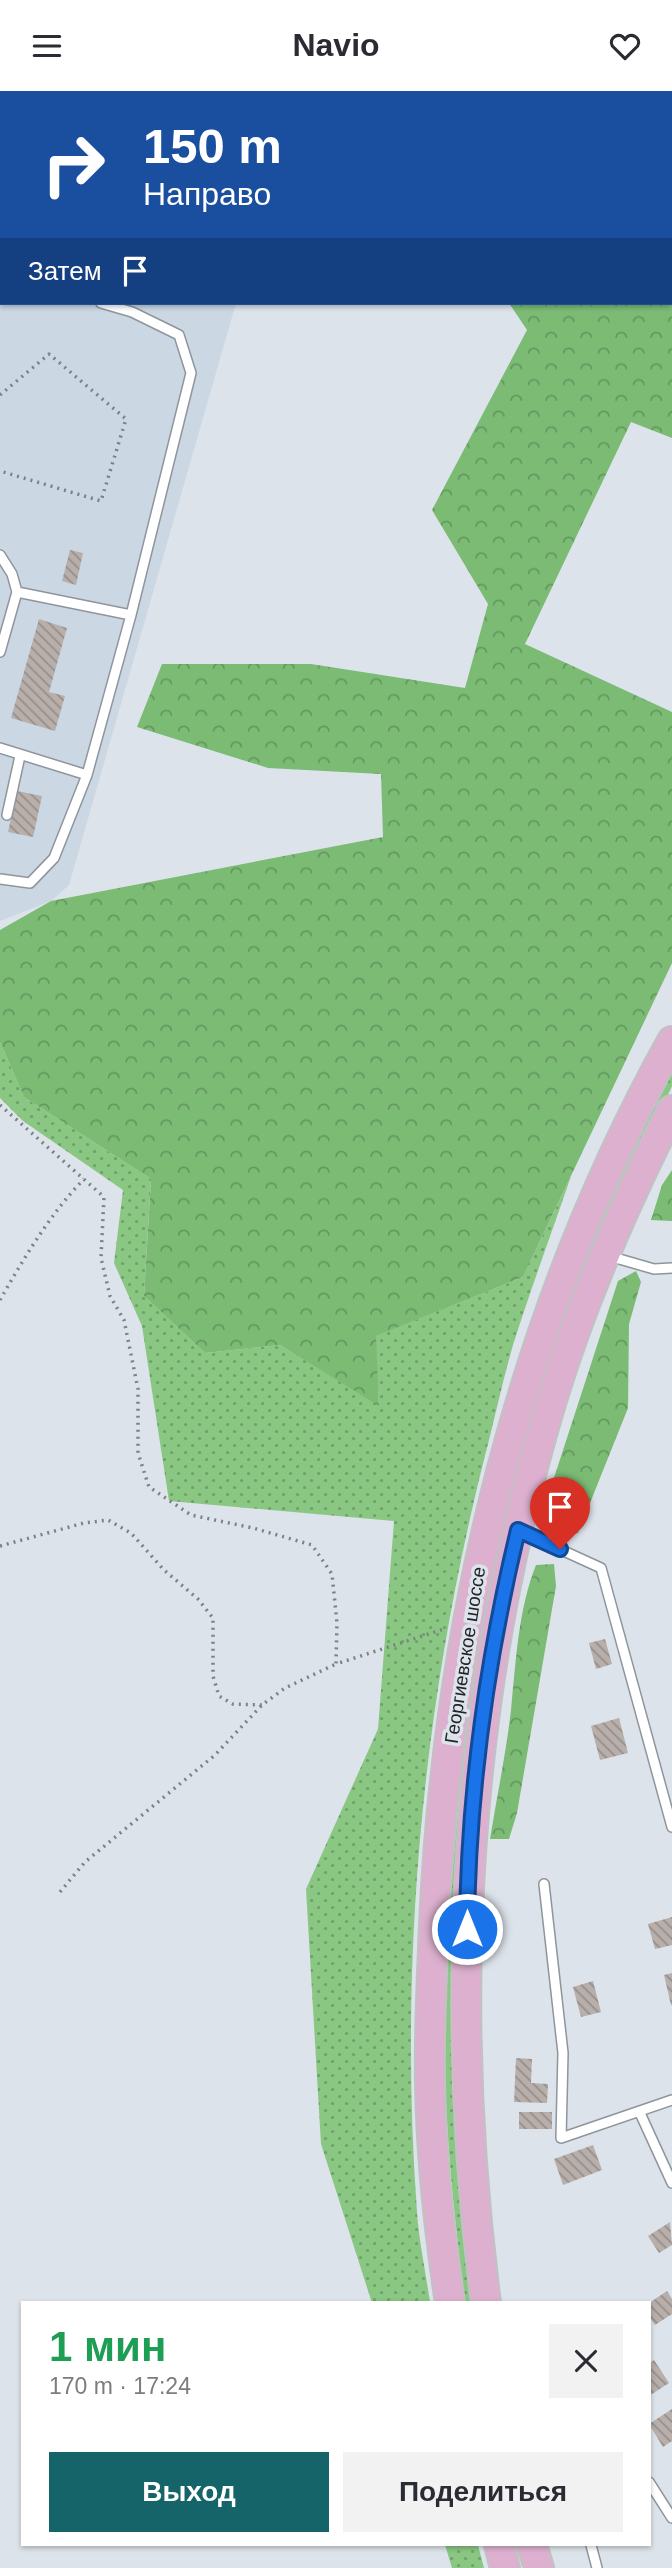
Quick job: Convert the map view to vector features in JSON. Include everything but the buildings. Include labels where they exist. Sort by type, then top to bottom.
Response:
[{"type":"main road","name":"Георгиевское шоссе","points":[[450,2301],[438,2204],[432,2114],[432,1975],[444,1785],[466,1635],[503,1462],[536,1354],[557,1294],[608,1170],[672,1041]]},
{"type":"main road","name":"Георгиевское шоссе","points":[[486,2301],[467,2118],[468,1881],[488,1687],[505,1587],[552,1398],[605,1255],[672,1110]]},
{"type":"main road","points":[[499,2546],[505,2568]]},
{"type":"main road","points":[[533,2546],[539,2568]]},
{"type":"lane","points":[[0,879],[30,883],[54,858],[87,775],[131,615],[191,373],[179,335],[132,312],[108,305]]},
{"type":"lane","points":[[0,555],[12,574],[17,592],[0,652]]},
{"type":"lane","points":[[17,592],[131,615]]},
{"type":"lane","points":[[0,748],[87,775]]},
{"type":"lane","points":[[7,815],[20,756]]},
{"type":"lane","points":[[605,1255],[654,1269],[672,1268]]},
{"type":"lane","points":[[518,1530],[601,1568],[672,1826]]},
{"type":"lane","points":[[544,1884],[563,2053],[561,2138],[672,2100]]},
{"type":"lane","points":[[640,2112],[672,2183]]},
{"type":"lane","points":[[651,2485],[672,2518]]},
{"type":"lane","points":[[591,2546],[597,2568]]},
{"type":"path","points":[[0,395],[49,354],[126,419],[101,502],[0,471]]},
{"type":"path","points":[[0,1105],[104,1197],[101,1258],[110,1296],[124,1320],[138,1389],[138,1453],[149,1487],[191,1515],[253,1528],[312,1545],[332,1574],[337,1623],[336,1664]]},
{"type":"path","points":[[0,1300],[46,1227],[84,1179]]},
{"type":"path","points":[[0,1546],[84,1523],[108,1520],[131,1533],[164,1570],[198,1599],[213,1618],[214,1676],[219,1696],[233,1704],[262,1705]]},
{"type":"path","points":[[60,1892],[85,1861],[215,1755],[262,1705],[285,1688],[336,1664],[447,1628],[466,1635]]},
{"type":"shaded area","points":[[0,305],[235,305],[69,885],[51,901],[0,921]]},
{"type":"green space","points":[[510,305],[672,305],[672,438],[631,422],[525,644],[672,712],[672,963],[523,1277],[376,1336],[379,1406],[280,1345],[205,1353],[144,1296],[151,1179],[24,1097],[0,1042],[0,930],[51,901],[383,837],[381,774],[268,768],[137,727],[162,664],[311,664],[465,688],[488,604],[432,510],[527,330]]},
{"type":"green space","points":[[0,1042],[24,1097],[151,1179],[144,1296],[205,1353],[280,1345],[379,1405],[375,1336],[523,1277],[571,1176],[513,1345],[504,1380],[466,1534],[433,1726],[421,1823],[411,2018],[417,2212],[430,2301],[371,2301],[321,2144],[306,1889],[378,1729],[394,1521],[169,1501],[142,1326],[114,1263],[123,1190],[23,1121],[0,1098]]},
{"type":"green space","points":[[672,1064],[672,1086],[611,1222],[602,1219]]},
{"type":"green space","points":[[672,1170],[672,1221],[651,1220],[662,1185]]},
{"type":"green space","points":[[636,1271],[641,1282],[629,1324],[628,1408],[578,1533],[561,1537],[542,1521],[553,1481],[618,1281]]},
{"type":"green space","points":[[504,1536],[453,1975],[454,2113],[474,2301],[465,2301],[447,2117],[446,1990],[453,1861],[460,1797],[477,1669],[500,1541]]},
{"type":"green space","points":[[554,1564],[556,1586],[517,1813],[509,1839],[490,1839],[507,1742],[525,1600],[536,1565]]},
{"type":"green space","points":[[445,2546],[478,2546],[484,2568],[452,2568]]},
{"type":"route","points":[[467,1929],[468,1881],[486,1700],[505,1587],[518,1530],[560,1549]]}]
